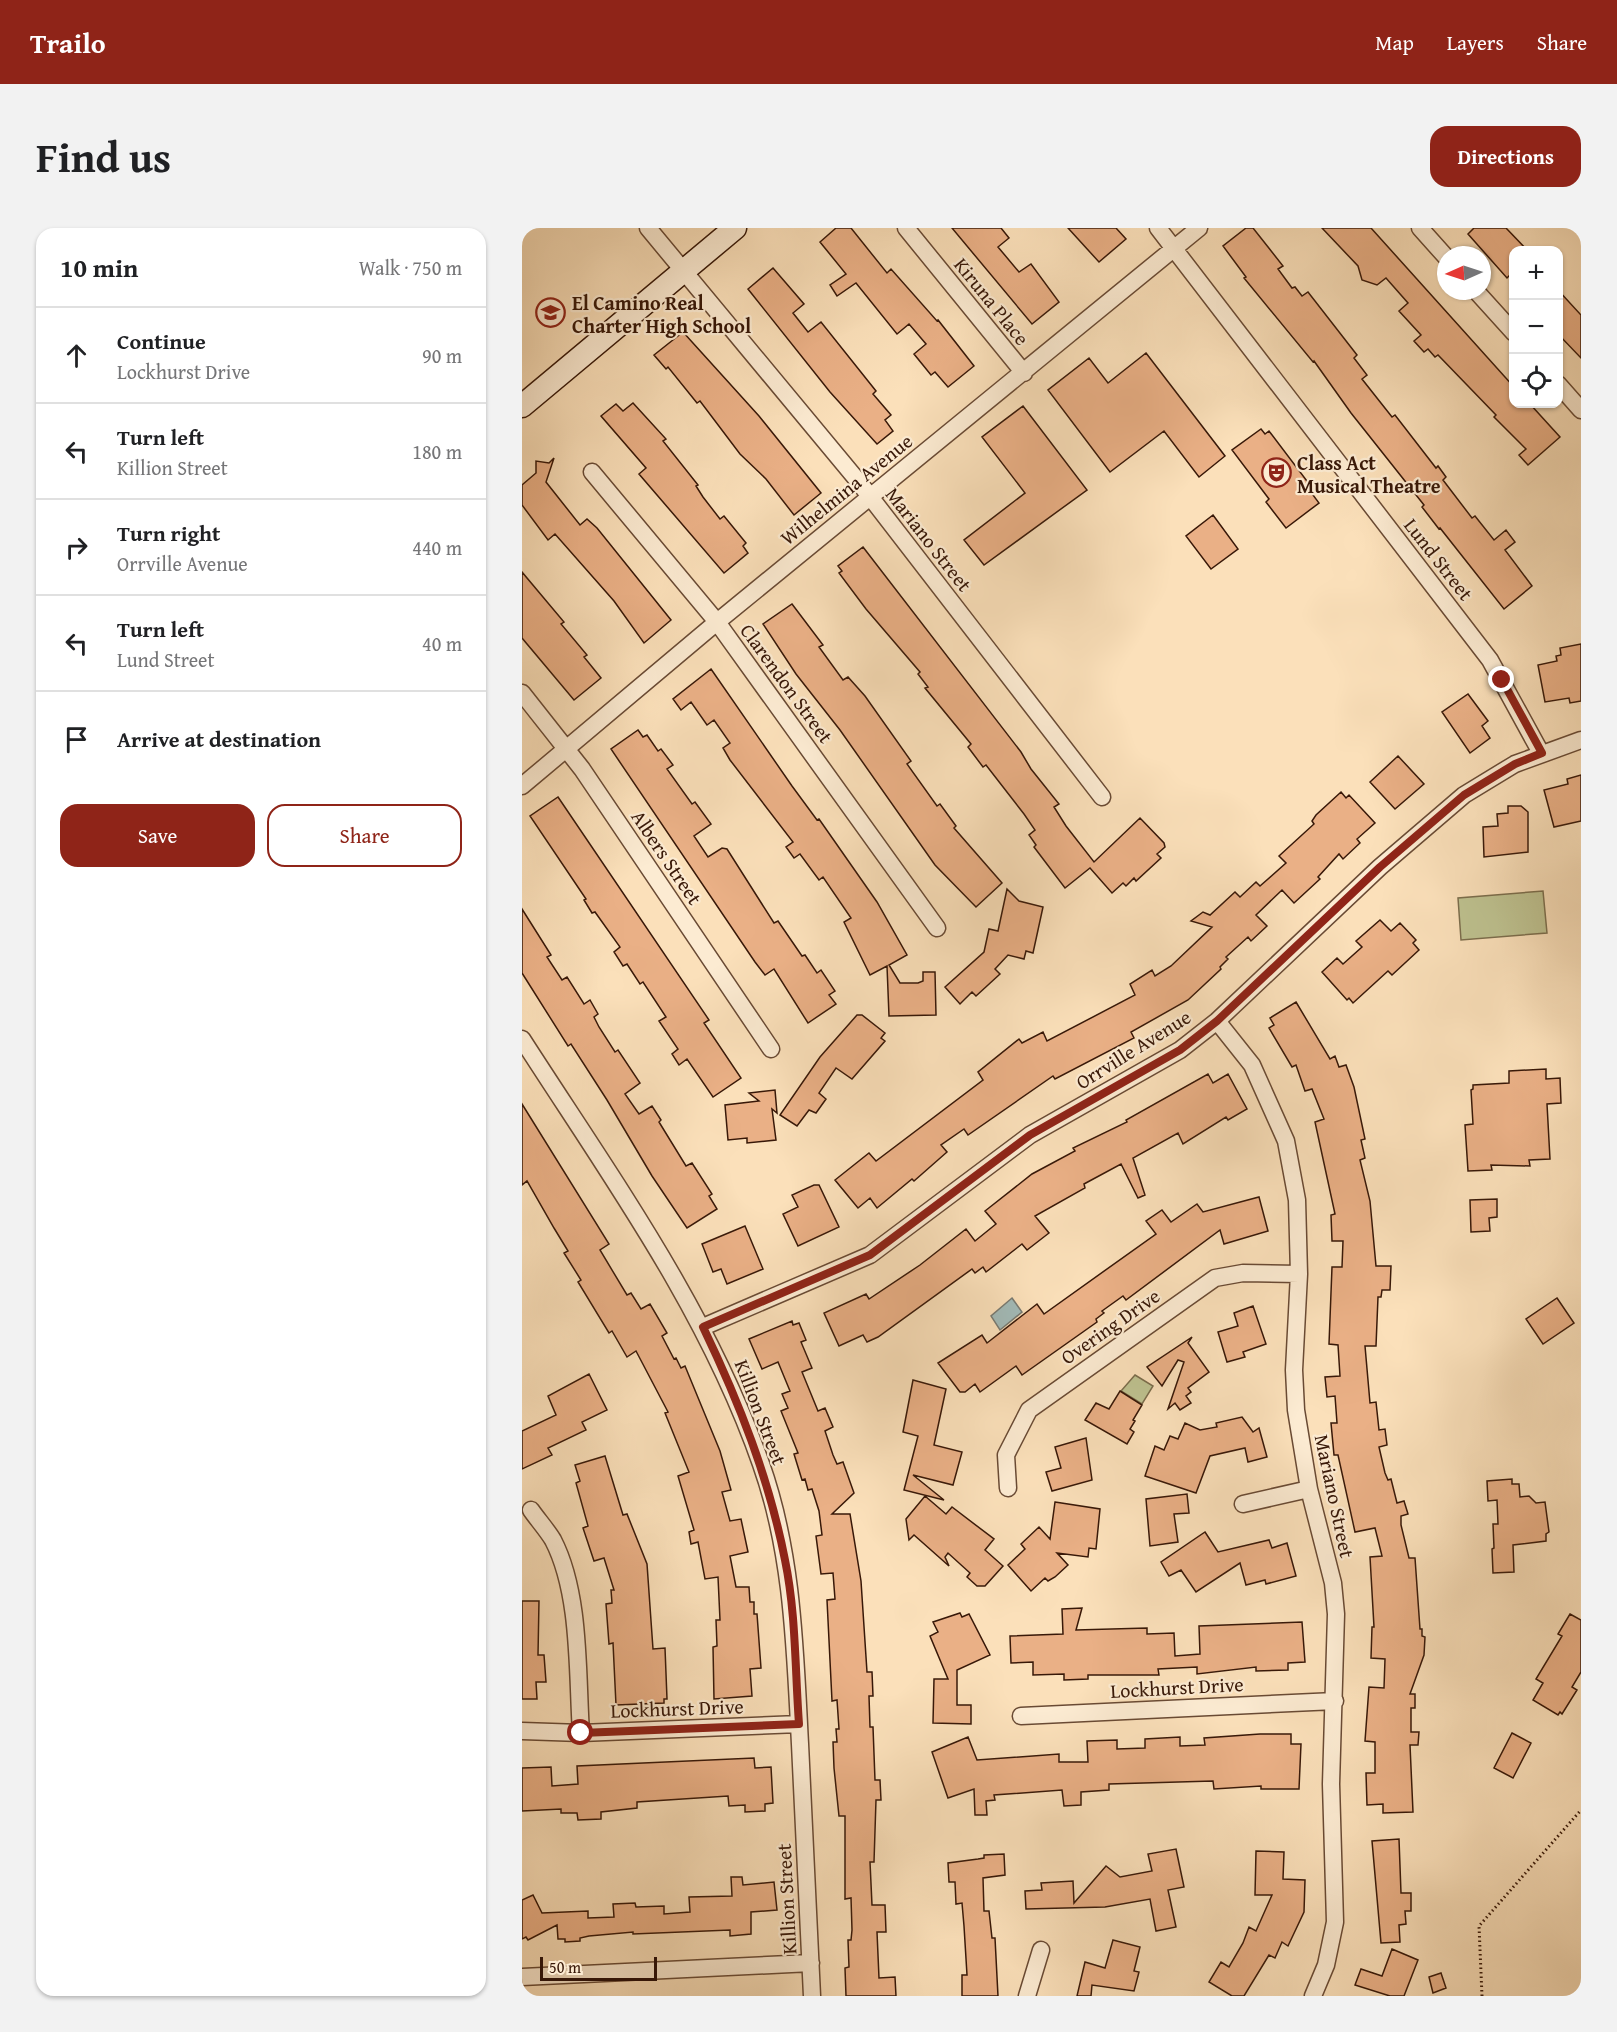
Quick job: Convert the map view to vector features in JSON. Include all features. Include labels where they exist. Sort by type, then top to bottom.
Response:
[{"type":"main road","points":[[522,406],[735,228]]},
{"type":"street","name":"Mariano Street","points":[[648,228],[870,496],[1102,797]]},
{"type":"street","name":"Kiruna Place","points":[[906,228],[1024,373]]},
{"type":"street","name":"Lund Street","points":[[1158,228],[1490,660],[1542,753]]},
{"type":"street","name":"Wilhelmina Avenue","points":[[522,786],[717,622],[1199,228]]},
{"type":"street","points":[[1420,228],[1437,247]]},
{"type":"street","points":[[1484,300],[1509,327]]},
{"type":"street","points":[[1563,390],[1581,410]]},
{"type":"street","name":"Clarendon Street","points":[[592,472],[717,622],[938,928]]},
{"type":"street","name":"Albers Street","points":[[522,693],[567,748],[771,1049]]},
{"type":"street","name":"Orrville Avenue","points":[[703,1327],[870,1255],[1030,1135],[1180,1050],[1217,1021],[1380,867],[1464,795],[1515,764],[1581,740]]},
{"type":"street","name":"Mariano Street","points":[[1217,1021],[1251,1065],[1286,1141],[1297,1200],[1299,1274],[1294,1370],[1296,1410],[1309,1489],[1333,1583],[1335,1701],[1331,1784],[1335,1922],[1326,1965],[1313,1996]]},
{"type":"street","name":"Killion Street","points":[[522,1039],[684,1292],[731,1386],[762,1466],[783,1551],[793,1633],[812,1996]]},
{"type":"street","name":"Overing Drive","points":[[1008,1488],[1006,1455],[1029,1410],[1215,1278],[1243,1273],[1299,1274]]},
{"type":"street","points":[[1243,1504],[1309,1489]]},
{"type":"street","points":[[531,1510],[553,1541],[569,1589],[575,1639],[581,1733]]},
{"type":"street","name":"Lockhurst Drive","points":[[1021,1716],[1335,1701]]},
{"type":"street","name":"Lockhurst Drive","points":[[522,1731],[581,1733],[799,1724]]},
{"type":"street","points":[[1027,1996],[1041,1950]]},
{"type":"street","points":[[522,1977],[811,1964]]},
{"type":"path","points":[[1482,1996],[1479,1926],[1581,1810]]},
{"type":"green space","points":[[1543,891],[1547,933],[1461,940],[1458,898]]},
{"type":"green space","points":[[1135,1375],[1153,1386],[1142,1404],[1121,1391]]},
{"type":"water","points":[[1012,1298],[1022,1312],[1000,1330],[991,1316]]},
{"type":"building","points":[[836,228],[851,228],[887,273],[891,269],[938,320],[974,366],[948,387],[935,372],[931,375],[914,354],[926,344],[909,324],[897,334],[856,283],[837,296],[830,285],[846,274],[820,242]]},
{"type":"building","points":[[952,228],[1001,228],[1009,238],[998,247],[1019,272],[1031,264],[1059,302],[1032,324]]},
{"type":"building","points":[[1068,228],[1116,228],[1126,239],[1099,262]]},
{"type":"building","points":[[1246,228],[1253,228],[1283,266],[1278,269],[1292,288],[1295,287],[1302,296],[1308,292],[1357,355],[1354,358],[1367,375],[1362,379],[1392,417],[1395,415],[1436,468],[1438,466],[1446,477],[1443,480],[1472,518],[1475,516],[1494,540],[1506,530],[1515,542],[1505,550],[1532,586],[1504,609],[1422,507],[1424,505],[1351,413],[1314,361],[1244,278],[1246,277],[1223,246]]},
{"type":"building","points":[[1322,228],[1371,228],[1509,381],[1509,408],[1534,408],[1560,437],[1528,465],[1519,455],[1526,449],[1494,417],[1496,415],[1438,355],[1435,357],[1428,349],[1424,352],[1414,341],[1421,335],[1399,311],[1408,303],[1386,278],[1377,285],[1362,280],[1358,266]]},
{"type":"building","points":[[1474,228],[1506,228],[1523,246],[1509,246],[1509,276],[1507,278],[1491,260],[1491,246],[1479,246],[1468,234]]},
{"type":"building","points":[[773,268],[804,304],[793,313],[808,332],[821,322],[876,391],[873,394],[891,415],[885,420],[893,431],[877,444],[830,392],[748,289]]},
{"type":"building","points":[[1563,295],[1581,315],[1581,358],[1563,339]]},
{"type":"building","points":[[683,332],[759,416],[821,493],[794,515],[766,479],[740,454],[700,401],[697,403],[668,367],[666,369],[654,355]]},
{"type":"building","points":[[1146,353],[1225,456],[1199,477],[1164,431],[1110,472],[1048,390],[1089,358],[1108,383]]},
{"type":"building","points":[[633,403],[666,439],[663,441],[698,485],[696,486],[703,497],[720,519],[724,516],[746,543],[743,546],[748,553],[724,573],[639,474],[646,468],[601,416],[616,404],[623,411]]},
{"type":"building","points":[[1023,406],[1087,490],[984,565],[964,540],[1025,493],[982,437]]},
{"type":"building","name":"Class Act Musical Theatre","points":[[1261,429],[1265,434],[1269,431],[1313,489],[1310,491],[1319,503],[1286,528],[1266,502],[1269,499],[1232,450]]},
{"type":"building","points":[[554,458],[546,482],[580,525],[587,519],[597,528],[671,620],[644,643],[614,601],[555,534],[548,540],[522,505],[522,485],[536,473],[536,461],[549,463]]},
{"type":"building","points":[[1213,515],[1238,549],[1211,569],[1186,536]]},
{"type":"building","points":[[863,547],[1021,752],[1031,769],[1059,804],[1054,807],[1066,826],[1094,862],[1140,818],[1164,843],[1165,847],[1157,854],[1161,858],[1136,881],[1134,878],[1126,886],[1123,883],[1112,893],[1090,868],[1065,888],[1034,847],[1036,845],[1029,835],[1035,830],[1024,814],[986,765],[983,767],[968,747],[971,744],[925,688],[928,687],[918,674],[920,672],[866,609],[839,573],[842,571],[838,566]]},
{"type":"building","points":[[522,572],[564,622],[561,624],[587,655],[584,657],[601,678],[574,700],[522,638]]},
{"type":"building","points":[[792,604],[823,645],[819,647],[843,680],[848,677],[865,696],[911,761],[907,764],[937,806],[940,804],[956,826],[954,828],[1002,883],[976,907],[935,865],[840,730],[796,674],[763,624]]},
{"type":"building","points":[[1581,644],[1581,701],[1570,703],[1569,698],[1545,702],[1538,665],[1557,661],[1556,656],[1561,655],[1560,648]]},
{"type":"building","points":[[711,669],[792,786],[817,820],[819,819],[877,902],[907,955],[889,965],[900,983],[918,983],[923,981],[923,972],[935,972],[936,1015],[889,1016],[887,966],[870,975],[844,922],[851,918],[823,877],[819,880],[800,854],[794,858],[786,847],[793,842],[730,760],[723,748],[730,743],[714,720],[707,725],[691,702],[681,710],[673,699]]},
{"type":"building","points":[[1468,694],[1488,721],[1482,726],[1490,738],[1470,753],[1442,712]]},
{"type":"building","points":[[638,730],[643,737],[647,735],[658,751],[661,749],[673,765],[667,769],[692,804],[695,802],[711,824],[694,836],[708,857],[722,848],[727,849],[774,923],[778,921],[802,956],[805,955],[817,973],[821,970],[835,991],[829,995],[836,1004],[808,1023],[774,969],[765,975],[755,962],[611,749]]},
{"type":"building","points":[[1398,756],[1424,784],[1395,809],[1370,782]]},
{"type":"building","points":[[1581,775],[1581,821],[1554,827],[1544,790],[1568,784],[1567,779]]},
{"type":"building","points":[[1341,792],[1346,798],[1349,795],[1375,823],[1357,839],[1360,843],[1343,859],[1339,854],[1318,877],[1320,879],[1294,903],[1282,890],[1256,915],[1267,926],[1251,941],[1248,937],[1226,957],[1228,959],[1220,967],[1221,969],[1188,1000],[1131,1032],[1134,1038],[1055,1079],[1053,1076],[968,1135],[964,1129],[941,1145],[947,1152],[914,1181],[912,1179],[877,1208],[870,1198],[858,1208],[835,1180],[869,1153],[876,1161],[983,1080],[978,1072],[1019,1039],[1022,1043],[1043,1032],[1047,1041],[1135,995],[1130,984],[1152,970],[1155,976],[1171,966],[1212,927],[1191,921],[1203,912],[1210,915],[1235,892],[1240,897],[1256,882],[1260,886],[1286,863],[1279,856],[1314,824],[1312,821],[1316,815]]},
{"type":"building","points":[[558,797],[709,1020],[704,1023],[741,1078],[713,1097],[687,1059],[679,1065],[672,1054],[678,1049],[659,1021],[666,1017],[643,982],[640,984],[627,964],[623,966],[614,952],[620,947],[595,912],[592,913],[584,900],[586,899],[530,816]]},
{"type":"building","points":[[1508,806],[1521,806],[1528,812],[1528,852],[1484,857],[1483,827],[1498,826],[1497,814],[1508,813]]},
{"type":"building","points":[[1007,889],[1019,901],[1043,907],[1033,953],[1026,951],[1024,959],[1008,955],[995,969],[1000,974],[976,996],[972,992],[960,1004],[945,987],[984,952],[989,929],[998,931]]},
{"type":"building","points":[[522,909],[551,955],[547,957],[562,980],[567,977],[584,1004],[590,1000],[598,1014],[594,1017],[599,1027],[615,1052],[618,1050],[640,1083],[625,1094],[639,1114],[652,1106],[686,1166],[692,1163],[712,1194],[709,1196],[717,1209],[687,1228],[652,1176],[571,1044],[568,1046],[522,973]]},
{"type":"building","points":[[1380,920],[1391,931],[1400,923],[1416,940],[1413,943],[1419,950],[1392,975],[1388,971],[1353,1003],[1349,998],[1347,1000],[1322,972],[1337,958],[1343,964],[1362,947],[1356,941]]},
{"type":"building","points":[[1296,1002],[1330,1059],[1335,1056],[1339,1067],[1346,1065],[1354,1087],[1365,1139],[1361,1140],[1365,1158],[1360,1160],[1370,1201],[1376,1266],[1391,1266],[1390,1290],[1382,1290],[1381,1297],[1378,1297],[1376,1346],[1365,1346],[1370,1403],[1376,1402],[1379,1430],[1385,1429],[1387,1445],[1379,1447],[1385,1473],[1388,1480],[1391,1479],[1397,1503],[1404,1501],[1408,1514],[1401,1516],[1401,1525],[1409,1558],[1415,1558],[1420,1629],[1422,1629],[1422,1636],[1425,1637],[1424,1655],[1410,1694],[1415,1694],[1415,1708],[1411,1708],[1411,1732],[1419,1732],[1418,1745],[1410,1745],[1413,1812],[1383,1813],[1383,1804],[1367,1805],[1366,1773],[1375,1773],[1375,1742],[1365,1741],[1369,1687],[1384,1688],[1385,1659],[1371,1658],[1372,1627],[1374,1627],[1370,1557],[1382,1556],[1375,1528],[1355,1532],[1338,1455],[1334,1455],[1331,1423],[1337,1423],[1335,1396],[1327,1397],[1325,1377],[1340,1376],[1338,1345],[1329,1344],[1332,1267],[1342,1267],[1343,1241],[1332,1241],[1331,1215],[1335,1214],[1315,1122],[1324,1119],[1312,1089],[1305,1091],[1296,1065],[1292,1067],[1269,1028],[1274,1025],[1270,1018]]},
{"type":"building","points":[[857,1015],[862,1015],[885,1033],[881,1038],[885,1041],[852,1079],[836,1068],[819,1093],[826,1099],[816,1113],[809,1110],[797,1126],[780,1115],[820,1057]]},
{"type":"building","points":[[1546,1069],[1546,1079],[1560,1078],[1561,1103],[1547,1104],[1550,1159],[1529,1160],[1530,1166],[1491,1165],[1492,1170],[1468,1171],[1465,1125],[1473,1124],[1471,1090],[1473,1085],[1509,1083],[1509,1071]]},
{"type":"building","points":[[1208,1074],[1213,1083],[1228,1074],[1247,1109],[1228,1120],[1226,1117],[1183,1144],[1178,1133],[1133,1158],[1145,1195],[1138,1198],[1121,1164],[1084,1184],[1085,1188],[1035,1216],[1049,1233],[1027,1250],[1022,1244],[986,1272],[983,1267],[975,1273],[972,1269],[878,1337],[867,1342],[863,1335],[839,1346],[824,1313],[866,1294],[869,1299],[920,1265],[966,1229],[975,1241],[996,1224],[985,1211],[1032,1174],[1075,1151],[1073,1148],[1127,1122],[1126,1120]]},
{"type":"building","points":[[775,1090],[777,1113],[772,1109],[776,1140],[747,1143],[747,1138],[728,1140],[725,1105],[759,1101],[749,1093]]},
{"type":"building","points":[[522,1104],[609,1244],[600,1250],[627,1295],[631,1293],[641,1309],[650,1304],[667,1333],[662,1336],[674,1359],[676,1358],[681,1368],[685,1366],[720,1451],[731,1490],[722,1492],[730,1521],[741,1519],[748,1552],[730,1556],[736,1587],[749,1587],[750,1602],[754,1602],[754,1614],[757,1614],[761,1668],[750,1669],[752,1696],[714,1699],[713,1647],[717,1646],[716,1620],[720,1620],[718,1577],[705,1579],[698,1542],[691,1544],[689,1532],[694,1530],[678,1476],[689,1472],[665,1413],[668,1412],[636,1351],[627,1357],[612,1331],[609,1333],[578,1282],[581,1280],[564,1253],[568,1251],[527,1181],[522,1185]]},
{"type":"building","points":[[819,1185],[839,1227],[798,1246],[783,1214],[798,1207],[792,1195]]},
{"type":"building","points":[[1259,1197],[1268,1231],[1224,1244],[1220,1230],[1126,1300],[1123,1296],[1102,1311],[1104,1313],[1096,1319],[1097,1322],[1022,1375],[1016,1366],[980,1392],[975,1384],[965,1392],[960,1392],[938,1363],[982,1335],[987,1343],[1037,1304],[1044,1314],[1156,1234],[1146,1221],[1162,1210],[1171,1222],[1197,1204],[1203,1212]]},
{"type":"building","points":[[1497,1199],[1497,1217],[1489,1218],[1490,1231],[1471,1232],[1470,1200]]},
{"type":"building","points":[[745,1226],[763,1269],[727,1284],[721,1269],[713,1272],[702,1244]]},
{"type":"building","points":[[1557,1298],[1574,1323],[1543,1344],[1526,1319]]},
{"type":"building","points":[[1253,1306],[1266,1344],[1243,1352],[1245,1357],[1227,1362],[1218,1332],[1238,1326],[1234,1313]]},
{"type":"building","points":[[792,1321],[793,1325],[799,1323],[806,1340],[801,1342],[812,1368],[802,1372],[818,1411],[825,1408],[833,1427],[825,1431],[833,1455],[837,1464],[843,1462],[854,1493],[832,1514],[850,1514],[861,1581],[867,1672],[872,1672],[873,1696],[869,1696],[870,1727],[873,1727],[875,1780],[880,1780],[881,1800],[876,1800],[874,1862],[870,1862],[872,1905],[885,1905],[886,1932],[877,1932],[879,1978],[895,1977],[896,1996],[846,1996],[845,1968],[849,1967],[848,1940],[851,1940],[852,1930],[851,1898],[845,1899],[845,1816],[839,1816],[834,1768],[833,1742],[837,1742],[836,1729],[839,1729],[837,1700],[832,1701],[827,1600],[835,1599],[833,1573],[821,1574],[816,1536],[822,1535],[819,1511],[812,1489],[808,1490],[805,1479],[802,1480],[794,1454],[798,1453],[781,1411],[788,1408],[782,1394],[790,1391],[778,1362],[762,1369],[749,1339]]},
{"type":"building","points":[[1192,1337],[1188,1343],[1209,1372],[1188,1388],[1191,1392],[1186,1396],[1191,1403],[1180,1410],[1175,1403],[1168,1409],[1184,1362],[1178,1360],[1162,1386],[1147,1367]]},
{"type":"building","points":[[589,1374],[607,1410],[582,1422],[586,1430],[548,1448],[552,1455],[522,1469],[522,1431],[556,1415],[548,1396]]},
{"type":"building","points":[[913,1380],[946,1389],[934,1445],[962,1452],[953,1485],[913,1475],[944,1500],[904,1490],[918,1436],[903,1432]]},
{"type":"building","points":[[1120,1391],[1142,1405],[1133,1420],[1135,1421],[1130,1429],[1134,1432],[1127,1444],[1085,1420],[1096,1403],[1109,1409]]},
{"type":"building","points":[[1242,1417],[1253,1432],[1259,1428],[1267,1457],[1248,1462],[1245,1448],[1210,1456],[1196,1493],[1145,1476],[1155,1446],[1164,1450],[1170,1436],[1178,1439],[1185,1423],[1200,1430],[1217,1427],[1216,1423]]},
{"type":"building","points":[[1086,1438],[1092,1480],[1052,1491],[1046,1472],[1061,1468],[1055,1447]]},
{"type":"building","points":[[605,1456],[623,1515],[627,1514],[647,1564],[653,1649],[665,1648],[667,1699],[664,1699],[664,1703],[616,1705],[613,1643],[609,1644],[606,1604],[612,1603],[611,1590],[614,1590],[604,1558],[594,1561],[583,1528],[588,1526],[576,1483],[580,1481],[575,1465]]},
{"type":"building","points":[[1512,1479],[1512,1484],[1519,1484],[1520,1497],[1529,1496],[1536,1503],[1545,1502],[1549,1532],[1546,1534],[1546,1541],[1513,1545],[1514,1572],[1493,1573],[1493,1524],[1498,1524],[1497,1500],[1488,1501],[1487,1481]]},
{"type":"building","points":[[1187,1494],[1189,1513],[1174,1514],[1178,1542],[1150,1546],[1146,1499]]},
{"type":"building","points":[[925,1496],[946,1514],[952,1507],[994,1539],[985,1550],[1003,1566],[985,1586],[977,1586],[967,1577],[970,1573],[948,1553],[945,1557],[949,1566],[914,1535],[909,1540],[906,1519]]},
{"type":"building","points":[[1055,1502],[1100,1509],[1096,1549],[1089,1548],[1088,1557],[1057,1553],[1068,1565],[1048,1581],[1045,1578],[1031,1591],[1008,1565],[1025,1549],[1021,1544],[1039,1527],[1050,1539]]},
{"type":"building","points":[[1205,1532],[1218,1552],[1269,1540],[1272,1548],[1287,1543],[1296,1576],[1266,1584],[1265,1580],[1246,1585],[1240,1563],[1196,1592],[1181,1570],[1169,1576],[1161,1562]]},
{"type":"building","points":[[522,1601],[539,1601],[538,1655],[544,1655],[546,1682],[536,1682],[537,1699],[522,1699]]},
{"type":"building","points":[[1082,1608],[1076,1630],[1147,1628],[1147,1634],[1174,1633],[1175,1656],[1200,1654],[1199,1626],[1302,1622],[1305,1662],[1288,1663],[1288,1670],[1256,1671],[1256,1667],[1197,1674],[1197,1667],[1158,1669],[1159,1675],[1088,1675],[1088,1679],[1064,1680],[1064,1674],[1033,1675],[1033,1662],[1011,1663],[1010,1636],[1063,1634],[1062,1609]]},
{"type":"building","points":[[960,1613],[962,1617],[969,1614],[990,1655],[957,1670],[957,1705],[971,1705],[971,1724],[933,1723],[934,1679],[948,1679],[930,1636],[938,1632],[933,1622]]},
{"type":"building","points":[[1570,1614],[1581,1620],[1581,1672],[1572,1687],[1577,1690],[1562,1714],[1560,1712],[1558,1715],[1533,1700],[1543,1683],[1536,1679],[1562,1636],[1558,1634]]},
{"type":"building","points":[[1512,1733],[1531,1743],[1513,1778],[1494,1768]]},
{"type":"building","points":[[1291,1734],[1291,1744],[1301,1744],[1299,1789],[1261,1789],[1261,1786],[1214,1789],[1213,1781],[1109,1784],[1109,1790],[1081,1792],[1081,1805],[1064,1806],[1062,1790],[994,1795],[995,1800],[986,1801],[987,1815],[975,1815],[974,1789],[948,1798],[932,1752],[968,1737],[977,1760],[1059,1754],[1059,1762],[1088,1762],[1087,1741],[1117,1740],[1117,1749],[1145,1748],[1145,1739],[1180,1737],[1180,1746],[1205,1745],[1204,1738]]},
{"type":"building","points":[[754,1758],[755,1768],[771,1767],[773,1803],[765,1804],[765,1811],[745,1812],[745,1805],[729,1806],[728,1796],[637,1802],[637,1808],[601,1812],[601,1819],[578,1820],[577,1813],[561,1813],[561,1809],[522,1811],[522,1768],[551,1767],[552,1786],[578,1784],[577,1766]]},
{"type":"building","points":[[1399,1839],[1401,1893],[1411,1893],[1411,1911],[1405,1911],[1406,1924],[1399,1925],[1400,1942],[1381,1943],[1372,1841]]},
{"type":"building","points":[[1176,1849],[1184,1887],[1168,1890],[1176,1927],[1156,1931],[1150,1899],[1105,1907],[1026,1909],[1025,1891],[1042,1890],[1041,1883],[1073,1881],[1074,1903],[1106,1866],[1120,1877],[1152,1871],[1148,1854]]},
{"type":"building","points":[[1256,1851],[1284,1852],[1283,1879],[1305,1880],[1304,1912],[1288,1946],[1282,1942],[1275,1958],[1269,1955],[1244,1996],[1232,1996],[1209,1982],[1221,1962],[1229,1967],[1249,1927],[1256,1931],[1272,1895],[1255,1895]]},
{"type":"building","points":[[1004,1854],[1005,1875],[983,1878],[984,1911],[989,1911],[992,1938],[995,1938],[998,1996],[962,1996],[962,1975],[967,1975],[962,1903],[956,1904],[955,1882],[949,1882],[948,1863],[984,1858],[984,1855]]},
{"type":"building","points":[[731,1877],[742,1877],[743,1885],[774,1882],[777,1910],[751,1912],[751,1934],[730,1936],[730,1930],[633,1934],[633,1932],[589,1936],[580,1938],[580,1941],[565,1942],[565,1939],[558,1939],[557,1925],[528,1940],[526,1937],[522,1939],[522,1900],[533,1895],[542,1913],[588,1911],[588,1918],[614,1917],[613,1904],[635,1903],[636,1907],[664,1906],[664,1914],[690,1912],[689,1897],[732,1896]]},
{"type":"building","points":[[1113,1940],[1140,1947],[1134,1971],[1139,1972],[1134,1991],[1092,1985],[1091,1996],[1077,1996],[1085,1962],[1105,1968]]},
{"type":"building","points":[[1392,1949],[1418,1960],[1404,1996],[1390,1996],[1355,1985],[1361,1969],[1382,1976]]},
{"type":"building","points":[[1441,1973],[1446,1988],[1433,1993],[1429,1977]]},
{"type":"place","name":"El Camino Real Charter High School","points":[[551,313]]},
{"type":"place","name":"Class Act Musical Theatre","points":[[1276,473]]},
{"type":"route","points":[[581,1733],[799,1724],[786,1561],[762,1466],[731,1386],[703,1327],[870,1255],[1030,1135],[1180,1050],[1217,1021],[1380,867],[1464,795],[1515,764],[1542,753],[1502,680]]}]
